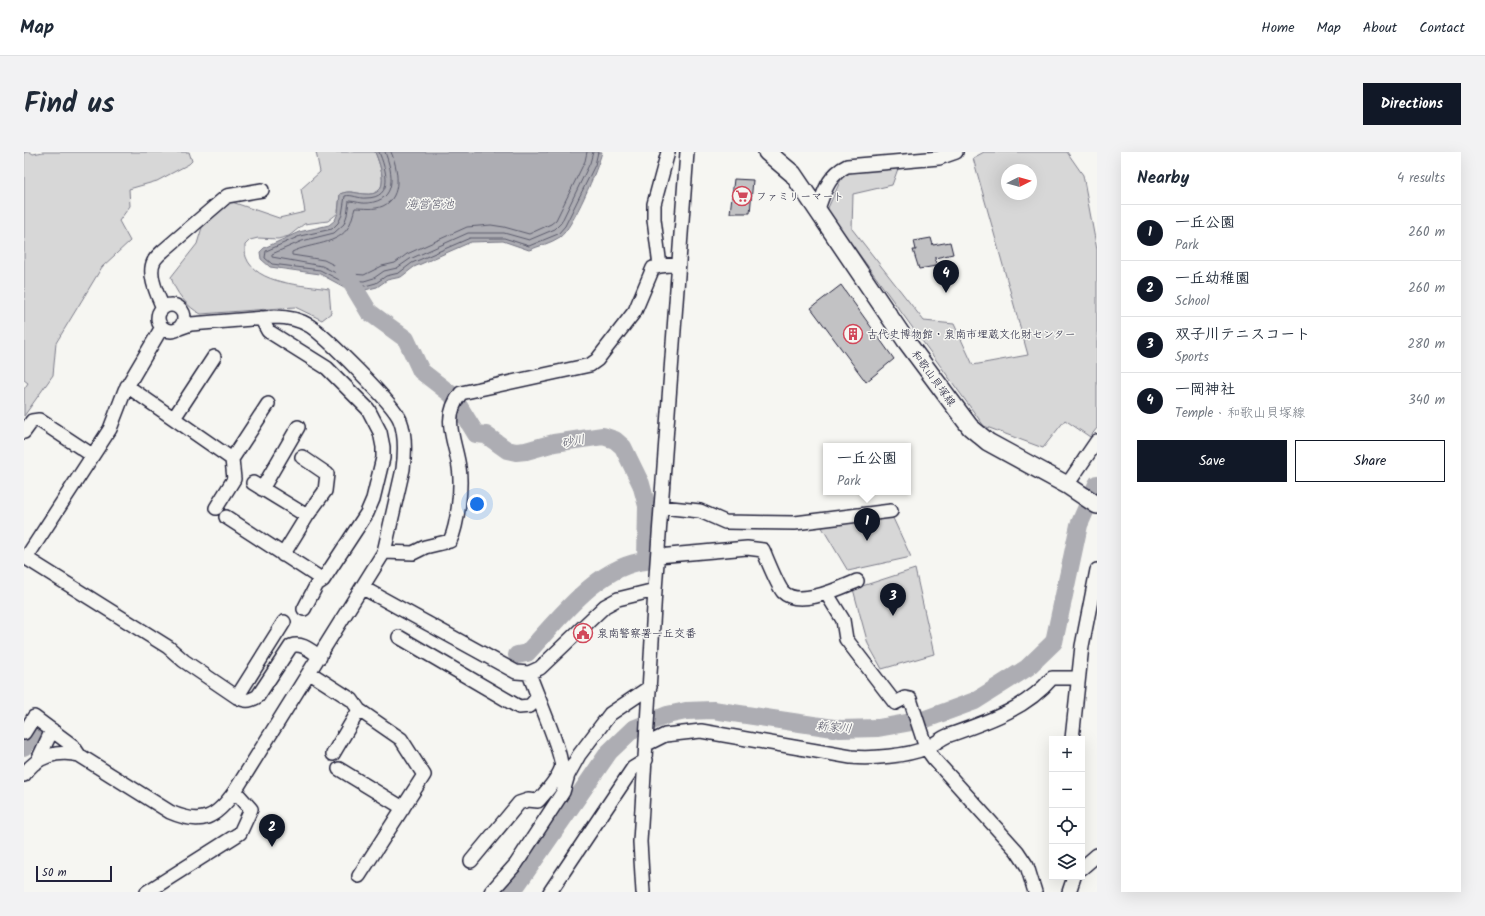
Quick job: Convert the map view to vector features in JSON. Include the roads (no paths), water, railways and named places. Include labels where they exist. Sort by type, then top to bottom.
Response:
[{"type":"main road","name":"和歌山貝塚線","points":[[766,152],[792,174],[906,341],[970,427],[988,442],[1071,487],[1097,505]]},
{"type":"street","points":[[660,266],[654,219],[654,204],[668,152]]},
{"type":"street","points":[[643,892],[640,842],[658,556],[674,350],[678,264],[687,152]]},
{"type":"street","points":[[817,211],[836,171],[847,166],[939,158],[956,152]]},
{"type":"street","points":[[163,308],[158,297],[152,272],[154,261],[163,251],[227,196],[262,190]]},
{"type":"street","points":[[384,552],[413,553],[424,547],[450,540],[454,532],[460,481],[459,467],[451,437],[450,417],[456,400],[461,393],[590,365],[597,360],[635,311],[653,268],[678,264]]},
{"type":"street","points":[[163,308],[174,306],[181,310],[187,320]]},
{"type":"street","points":[[24,775],[28,769],[37,762],[51,754],[65,752],[79,755],[170,812],[185,819],[199,819],[214,815],[224,807],[236,791],[384,552],[403,468],[404,442],[400,420],[391,406],[310,326],[287,317],[187,320],[177,329],[172,331],[162,327],[158,317],[163,308]]},
{"type":"street","points":[[261,318],[268,331],[327,368],[368,409],[380,432],[383,447],[379,477],[373,499],[367,512],[323,580],[317,584],[304,609]]},
{"type":"street","points":[[162,327],[127,386],[110,428],[26,558],[168,647],[184,661],[245,701],[251,700],[258,696],[291,646],[296,644],[303,645],[320,657]]},
{"type":"street","points":[[327,368],[341,355]]},
{"type":"street","points":[[174,418],[214,358]]},
{"type":"street","points":[[127,386],[232,459]]},
{"type":"street","points":[[216,508],[234,479],[232,459],[268,404]]},
{"type":"street","points":[[24,432],[32,421],[39,420],[92,455]]},
{"type":"street","points":[[298,428],[257,486],[307,516]]},
{"type":"street","points":[[1071,487],[1097,441]]},
{"type":"street","points":[[283,555],[307,516],[325,491],[328,474],[302,457]]},
{"type":"street","points":[[662,507],[700,511],[725,522],[795,523],[891,511]]},
{"type":"street","points":[[226,517],[323,580]]},
{"type":"street","points":[[658,556],[747,548],[763,550],[784,592],[797,599],[827,594],[856,581]]},
{"type":"street","points":[[1072,736],[1082,646],[1097,570]]},
{"type":"street","points":[[363,588],[516,672],[529,672],[540,668],[605,606],[618,599],[656,590]]},
{"type":"street","points":[[827,594],[843,620],[846,639],[895,703],[905,698],[910,698],[926,748],[934,759],[1017,851],[1027,866],[1035,892]]},
{"type":"street","points":[[237,697],[284,622]]},
{"type":"street","points":[[399,637],[519,707],[530,706],[537,698]]},
{"type":"street","points":[[310,672],[352,700],[359,710],[401,739],[424,775],[359,876]]},
{"type":"street","points":[[471,861],[520,803],[528,800],[538,802],[562,767],[561,755],[537,698],[529,672]]},
{"type":"street","points":[[647,744],[665,735],[701,731],[869,758],[926,748],[945,737],[1004,715],[1030,699],[1044,688],[1052,678],[1078,678]]},
{"type":"street","points":[[491,892],[516,864],[563,792],[568,775],[578,755],[610,714],[650,687]]},
{"type":"street","points":[[333,754],[359,710]]},
{"type":"street","points":[[24,733],[34,717],[73,746],[79,755]]},
{"type":"street","points":[[37,762],[52,730]]},
{"type":"street","points":[[550,892],[633,768],[646,760]]},
{"type":"street","points":[[339,769],[403,808]]},
{"type":"street","points":[[147,892],[240,833],[251,809],[236,791]]},
{"type":"street","points":[[1085,865],[1097,855]]},
{"type":"street","points":[[1069,892],[1073,880]]},
{"type":"water","name":"海営宮池","points":[[375,152],[602,152],[596,171],[578,210],[565,231],[560,237],[549,243],[529,250],[503,241],[471,242],[414,267],[401,277],[387,280],[377,287],[365,290],[348,289],[320,274],[270,267],[261,259],[260,252],[264,248],[299,232],[329,225],[335,220],[338,213],[340,194],[349,192],[373,194],[378,191],[381,186],[382,173]]},
{"type":"waterway","name":"砂川","points":[[343,269],[369,312],[406,339],[421,371],[452,395],[476,434],[486,435],[507,450],[516,452],[526,451],[554,443],[603,436],[615,440],[623,447],[641,484],[647,506],[646,561],[628,565],[612,572],[595,583],[566,610],[527,653],[517,655]]},
{"type":"waterway","name":"新家川","points":[[512,892],[609,752],[633,729],[667,715],[686,711],[713,710],[840,729],[878,728],[923,720],[975,701],[1027,668],[1054,642],[1079,525],[1097,484]]},
{"type":"waterway","name":"砂川","points":[[24,747],[35,731]]},
{"type":"place","name":"ファミリーマート","points":[[742,196]]},
{"type":"place","name":"一岡神社","points":[[946,293]]},
{"type":"place","name":"古代史博物館・泉南市埋蔵文化財センター","points":[[853,334]]},
{"type":"place","name":"一丘公園","points":[[867,541]]},
{"type":"place","name":"双子川テニスコート","points":[[893,616]]},
{"type":"place","name":"泉南警察署一丘交番","points":[[583,633]]},
{"type":"place","name":"一丘幼稚園","points":[[272,847]]}]
